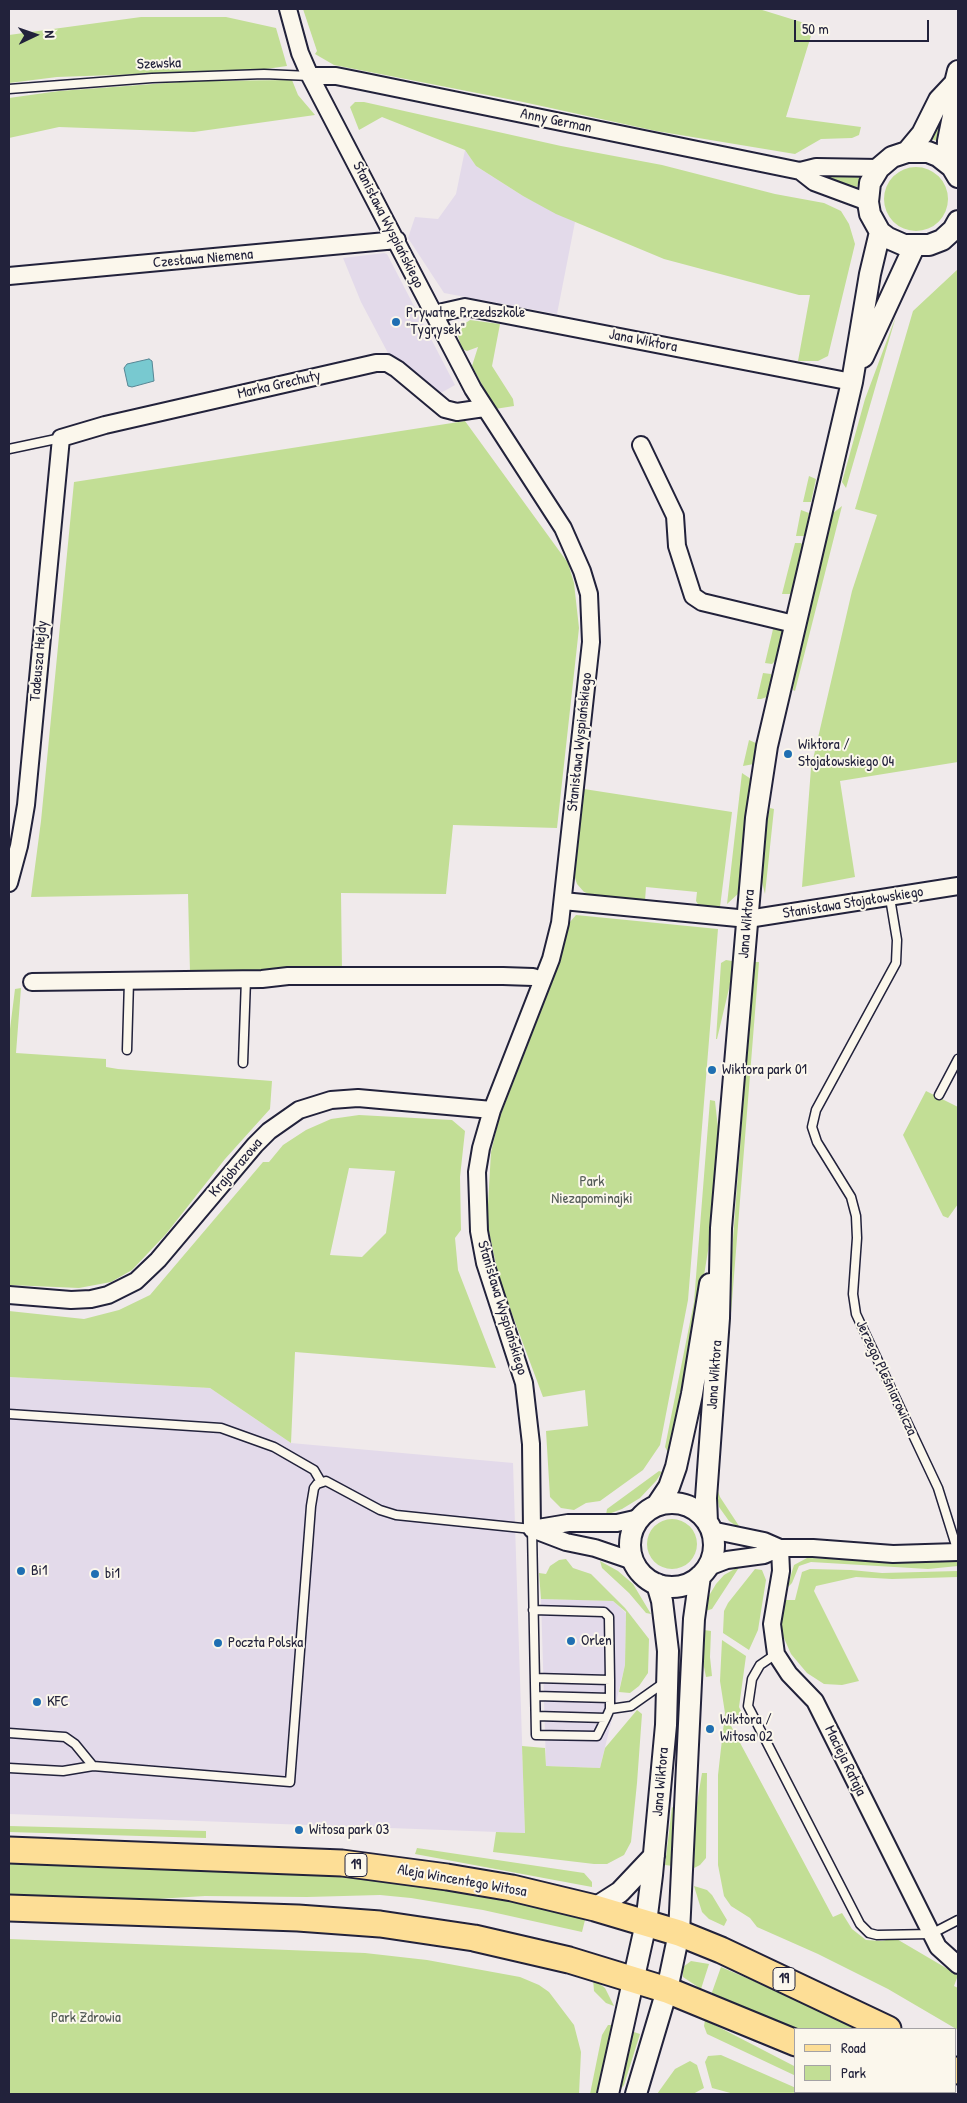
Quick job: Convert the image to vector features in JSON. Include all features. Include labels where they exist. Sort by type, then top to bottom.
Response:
[{"type":"main road","name":"Aleja Wincentego Witosa","points":[[9,1850],[342,1863],[466,1880],[595,1908],[679,1933],[722,1950],[886,2028]]},
{"type":"main road","points":[[9,1908],[232,1916],[380,1924],[439,1932],[515,1946],[667,1990],[794,2042]]},
{"type":"street","name":"Stanisława Wyspiańskiego","points":[[288,9],[300,53],[310,76],[484,408],[563,528],[582,571],[589,594],[591,642],[563,901],[556,940],[492,1110],[481,1148],[477,1172],[479,1231],[485,1263],[524,1383],[531,1444],[532,1529]]},
{"type":"street","name":"Anny German","points":[[310,76],[336,76],[800,171],[816,167],[879,168]]},
{"type":"street","points":[[907,152],[922,134],[939,100],[956,77]]},
{"type":"street","points":[[952,170],[948,141],[955,106],[956,77]]},
{"type":"street","points":[[952,170],[928,152],[907,152],[892,157],[879,168],[870,184],[868,202],[870,214],[880,232],[888,238],[914,247],[929,245],[942,240],[953,230],[958,221]]},
{"type":"street","name":"Anny German","points":[[800,171],[814,182],[868,202]]},
{"type":"street","name":"Jana Wiktora","points":[[709,1526],[719,1318],[721,1228],[756,818],[767,746],[852,382],[870,274],[880,232]]},
{"type":"street","name":"Czesława Niemena","points":[[9,276],[397,240]]},
{"type":"street","name":"Jana Wiktora","points":[[852,382],[914,247]]},
{"type":"street","name":"Jana Wiktora","points":[[434,314],[465,307],[852,382]]},
{"type":"street","name":"Marka Grechuty","points":[[61,438],[106,425],[376,363],[387,363],[397,369],[445,409],[458,412],[484,408]]},
{"type":"street","name":"Tadeusza Hejdy","points":[[9,883],[19,846],[26,805],[61,438]]},
{"type":"street","points":[[641,444],[675,516],[677,546],[693,596],[702,602],[794,624]]},
{"type":"street","name":"Stanisława Stojałowskiego","points":[[563,901],[748,919],[958,886]]},
{"type":"street","points":[[32,982],[246,979],[288,976],[533,976],[542,980]]},
{"type":"street","name":"Krajobrazowa","points":[[9,1295],[71,1300],[91,1299],[108,1295],[136,1281],[158,1260],[255,1145],[269,1131],[300,1110],[331,1100],[358,1098],[492,1110]]},
{"type":"street","name":"Jana Wiktora","points":[[657,1505],[676,1467],[692,1394],[721,1228]]},
{"type":"street","points":[[532,1529],[568,1523],[617,1523],[639,1518],[657,1505],[679,1503],[690,1507],[709,1526],[713,1550],[703,1572],[680,1586],[657,1584],[647,1579],[633,1561],[630,1539],[639,1518]]},
{"type":"street","name":"Jerzego Pleśniarowicza","points":[[709,1526],[764,1541],[780,1548],[813,1548],[893,1554],[958,1552]]},
{"type":"street","points":[[532,1529],[566,1542],[595,1548],[633,1561]]},
{"type":"street","name":"Jerzego Pleśniarowicza","points":[[703,1572],[727,1560],[764,1555],[780,1548]]},
{"type":"street","name":"Macieja Rataja","points":[[780,1548],[781,1571],[772,1624],[776,1654],[789,1674],[816,1701],[930,1934],[938,1948],[958,1964]]},
{"type":"street","name":"Jana Wiktora","points":[[667,1990],[679,1933],[694,1619],[703,1572]]},
{"type":"street","name":"Jana Wiktora","points":[[632,1980],[646,1923],[666,1725],[668,1651],[665,1620],[657,1584]]},
{"type":"street","points":[[595,1908],[620,1892],[654,1856]]},
{"type":"street","points":[[608,2094],[632,1980]]},
{"type":"street","points":[[636,2094],[667,1990]]},
{"type":"lane","name":"Szewska","points":[[9,89],[152,78],[264,74],[310,76]]},
{"type":"lane","points":[[9,449],[61,438]]},
{"type":"lane","name":"Jerzego Pleśniarowicza","points":[[890,898],[896,940],[896,963],[816,1110],[812,1127],[817,1142],[851,1197],[856,1216],[857,1238],[853,1294],[856,1314],[938,1488],[958,1552]]},
{"type":"lane","points":[[243,1063],[246,979]]},
{"type":"lane","points":[[127,1050],[129,980]]},
{"type":"lane","points":[[939,1096],[958,1059]]},
{"type":"lane","points":[[9,1414],[221,1428],[274,1447],[314,1470],[321,1482]]},
{"type":"lane","points":[[9,1768],[63,1771],[92,1766],[290,1782],[311,1506],[314,1488],[321,1482],[331,1482],[355,1498],[396,1515],[532,1529],[536,1735],[597,1736],[610,1709],[609,1616],[604,1612],[534,1610]]},
{"type":"lane","points":[[776,1654],[760,1665],[752,1679],[748,1706],[860,1924],[869,1933],[877,1935],[930,1934],[958,1920]]},
{"type":"lane","points":[[535,1678],[610,1680]]},
{"type":"lane","points":[[610,1709],[631,1706],[648,1696],[667,1680]]},
{"type":"lane","points":[[536,1696],[610,1698]]},
{"type":"lane","points":[[536,1716],[606,1718]]},
{"type":"lane","points":[[9,1733],[65,1737],[75,1744],[92,1766]]},
{"type":"shaded area","points":[[465,150],[476,166],[523,196],[575,222],[557,314],[444,293],[408,238],[415,217],[438,219],[456,194]]},
{"type":"shaded area","name":"Prywatne Przedszkole \"Tygrysek\"","points":[[387,254],[455,385],[439,394],[389,355],[361,302],[343,258]]},
{"type":"shaded area","points":[[9,1377],[210,1388],[291,1443],[513,1463],[525,1833],[9,1814]]},
{"type":"shaded area","points":[[541,1599],[613,1601],[626,1613],[625,1665],[600,1768],[546,1766]]},
{"type":"green space","points":[[303,9],[759,9],[814,26],[786,117],[861,127],[859,135],[852,138],[821,139],[795,154],[656,131],[523,102],[334,65],[315,54],[317,51]]},
{"type":"green space","points":[[141,17],[226,17],[276,28],[287,66],[259,70],[57,77],[9,83],[9,35]]},
{"type":"green space","points":[[292,80],[298,95],[315,115],[194,132],[59,127],[9,138],[9,98],[59,91],[193,81]]},
{"type":"green space","points":[[951,101],[940,142],[928,138]]},
{"type":"green space","points":[[355,102],[364,102],[561,146],[662,165],[775,194],[824,203],[841,211],[849,224],[855,244],[828,356],[818,361],[798,361],[810,295],[799,295],[664,259],[556,214],[523,196],[476,166],[465,150],[382,117],[359,130],[350,107]]},
{"type":"green space","points":[[916,167],[934,173],[942,181],[948,199],[942,217],[934,225],[916,231],[898,225],[890,217],[884,199],[890,181],[898,173]]},
{"type":"green space","points":[[829,173],[860,176],[857,187],[828,181]]},
{"type":"green space","points":[[958,269],[958,762],[840,781],[855,877],[802,887],[811,768],[852,591],[877,515],[855,509],[913,311]]},
{"type":"green space","points":[[896,316],[846,488],[842,482],[865,399]]},
{"type":"green space","points":[[470,320],[500,324],[492,366],[513,399],[514,406],[495,409],[472,366],[478,347],[467,351],[462,349],[458,336],[461,326]]},
{"type":"green space","points":[[465,421],[568,563],[574,583],[579,628],[557,828],[453,825],[446,894],[341,893],[342,971],[190,972],[188,894],[31,897],[41,821],[74,482]]},
{"type":"green space","points":[[809,476],[816,479],[811,502],[803,502]]},
{"type":"green space","points":[[842,506],[795,691],[793,690],[795,668],[818,564],[833,513]]},
{"type":"green space","points":[[801,510],[809,513],[805,536],[796,536]]},
{"type":"green space","points":[[795,543],[801,543],[803,546],[792,594],[782,594]]},
{"type":"green space","points":[[774,625],[783,631],[775,661],[772,664],[765,663]]},
{"type":"green space","points":[[763,673],[771,674],[772,677],[767,697],[757,699]]},
{"type":"green space","points":[[749,740],[758,744],[754,764],[743,766]]},
{"type":"green space","points":[[742,773],[751,779],[740,892],[727,904]]},
{"type":"green space","points":[[584,789],[732,812],[720,907],[699,906],[696,901],[697,892],[646,887],[645,901],[592,895],[584,892],[577,884],[574,875]]},
{"type":"green space","points":[[770,808],[774,809],[765,894],[761,878],[765,828]]},
{"type":"green space","name":"Park Niezapominajki","points":[[576,915],[718,929],[688,1300],[660,1445],[643,1470],[600,1501],[586,1503],[574,1510],[561,1508],[550,1497],[546,1431],[588,1426],[585,1390],[543,1397],[499,1279],[487,1222],[491,1152],[499,1119],[560,962],[570,922]]},
{"type":"green space","points":[[726,960],[732,961],[731,980],[716,1039],[721,963]]},
{"type":"green space","points":[[754,962],[759,962],[719,1464],[716,1464]]},
{"type":"green space","points":[[21,988],[16,1053],[106,1059],[106,1067],[118,1069],[272,1081],[270,1109],[225,1159],[166,1234],[132,1270],[111,1282],[79,1288],[9,1285],[9,1037],[15,989]]},
{"type":"green space","points":[[926,1091],[958,1107],[958,1204],[948,1218],[943,1216],[903,1135]]},
{"type":"green space","points":[[710,1100],[715,1101],[719,1137],[713,1220],[701,1294],[669,1454],[665,1447],[694,1302]]},
{"type":"green space","points":[[359,1115],[452,1120],[465,1131],[460,1177],[461,1230],[455,1238],[458,1270],[496,1368],[295,1352],[291,1443],[210,1388],[9,1377],[9,1311],[84,1319],[119,1310],[150,1295],[263,1162],[269,1162],[283,1145],[306,1130],[331,1119]],"holes":[[[349,1168],[395,1171],[386,1233],[362,1257],[330,1255]]]},
{"type":"green space","points":[[659,1471],[662,1472],[656,1481],[640,1498],[622,1509],[606,1515],[607,1509]]},
{"type":"green space","points":[[715,1483],[720,1497],[741,1529],[729,1521],[719,1507]]},
{"type":"green space","points":[[672,1519],[682,1521],[690,1526],[695,1534],[697,1544],[695,1554],[690,1562],[682,1567],[672,1569],[662,1567],[654,1562],[649,1554],[647,1544],[649,1534],[654,1526],[662,1521]]},
{"type":"green space","points":[[807,1558],[908,1562],[958,1559],[958,1566],[928,1569],[811,1562],[799,1566],[792,1583],[787,1588],[794,1565]]},
{"type":"green space","points":[[566,1559],[573,1568],[591,1574],[625,1608],[649,1639],[648,1673],[639,1686],[630,1693],[619,1692],[625,1665],[626,1612],[613,1601],[541,1599],[539,1573],[546,1574],[550,1566],[559,1560]]},
{"type":"green space","points":[[600,1561],[618,1571],[633,1584],[651,1614],[646,1613],[629,1593],[602,1568]]},
{"type":"green space","points":[[740,1566],[712,1609],[705,1611],[707,1599],[716,1584],[724,1575]]},
{"type":"green space","points":[[755,1569],[762,1570],[766,1580],[758,1630],[749,1650],[723,1633],[724,1611],[728,1603]]},
{"type":"green space","points":[[810,1569],[882,1573],[958,1571],[958,1577],[892,1579],[856,1577],[816,1586],[814,1591],[859,1681],[842,1685],[824,1684],[807,1673],[791,1654],[780,1629],[785,1600],[795,1600],[802,1572]]},
{"type":"green space","points":[[704,1630],[711,1631],[710,1657],[712,1676],[706,1677],[702,1657]]},
{"type":"green space","points":[[722,1640],[746,1656],[739,1707],[744,1717],[730,1724],[833,1917],[842,1913],[852,1929],[866,1940],[882,1941],[895,1938],[958,1975],[954,1986],[958,1988],[958,2030],[888,1989],[818,1954],[757,1927],[750,1918],[731,1906],[724,1896],[718,1865],[718,1775],[725,1713],[720,1681]]},
{"type":"green space","points":[[637,1710],[642,1714],[637,1783],[631,1842],[624,1855],[607,1864],[594,1864],[493,1852],[496,1832],[525,1833],[522,1746],[545,1748],[546,1766],[600,1768],[605,1748]]},
{"type":"green space","points":[[702,1773],[707,1773],[706,1858],[700,1865],[694,1868],[695,1815]]},
{"type":"green space","points":[[672,1807],[675,1809],[673,1866],[665,1865]]},
{"type":"green space","points":[[9,1826],[206,1831],[206,1838],[9,1832]]},
{"type":"green space","points":[[417,1848],[584,1873],[592,1882],[592,1887],[415,1854]]},
{"type":"green space","points":[[9,1860],[332,1873],[461,1889],[586,1916],[582,1932],[483,1910],[380,1895],[307,1897],[205,1896],[140,1900],[9,1898]]},
{"type":"green space","points":[[694,1886],[707,1890],[712,1895],[727,1920],[724,1926],[709,1919],[702,1912]]},
{"type":"green space","name":"Park Zdrowia","points":[[9,1939],[365,1953],[427,1960],[520,1977],[539,1985],[549,1992],[574,2025],[581,2052],[579,2094],[9,2094]]},
{"type":"green space","points":[[691,1961],[709,1964],[701,1989],[683,1977],[683,1967]]},
{"type":"green space","points":[[721,1967],[855,2028],[794,2028],[794,2030],[711,1995]]},
{"type":"green space","points":[[593,1979],[605,1988],[614,2006],[606,2003],[594,1991]]},
{"type":"green space","points":[[705,2020],[794,2066],[794,2075],[707,2034],[704,2026]]},
{"type":"green space","points":[[608,2025],[613,2025],[600,2094],[590,2094],[602,2035]]},
{"type":"green space","points":[[631,2031],[640,2034],[624,2085],[621,2089],[618,2088]]},
{"type":"green space","points":[[721,2055],[794,2087],[794,2093],[809,2094],[734,2094],[712,2088],[705,2062],[708,2056]]},
{"type":"green space","points":[[690,2061],[697,2065],[704,2088],[693,2094],[657,2094],[675,2069]]},
{"type":"water","points":[[149,359],[152,361],[154,381],[132,387],[128,386],[124,368],[127,364]]},
{"type":"place","name":"Prywatne Przedszkole \"Tygrysek\"","points":[[396,322]]},
{"type":"place","name":"Wiktora / Stojałowskiego 04","points":[[788,754]]},
{"type":"place","name":"Wiktora park 01","points":[[712,1070]]},
{"type":"place","name":"Bi1","points":[[21,1571]]},
{"type":"place","name":"bi1","points":[[95,1574]]},
{"type":"place","name":"Orlen","points":[[571,1641]]},
{"type":"place","name":"Poczta Polska","points":[[218,1643]]},
{"type":"place","name":"KFC","points":[[37,1702]]},
{"type":"place","name":"Wiktora / Witosa 02","points":[[710,1729]]},
{"type":"place","name":"Witosa park 03","points":[[299,1830]]}]
